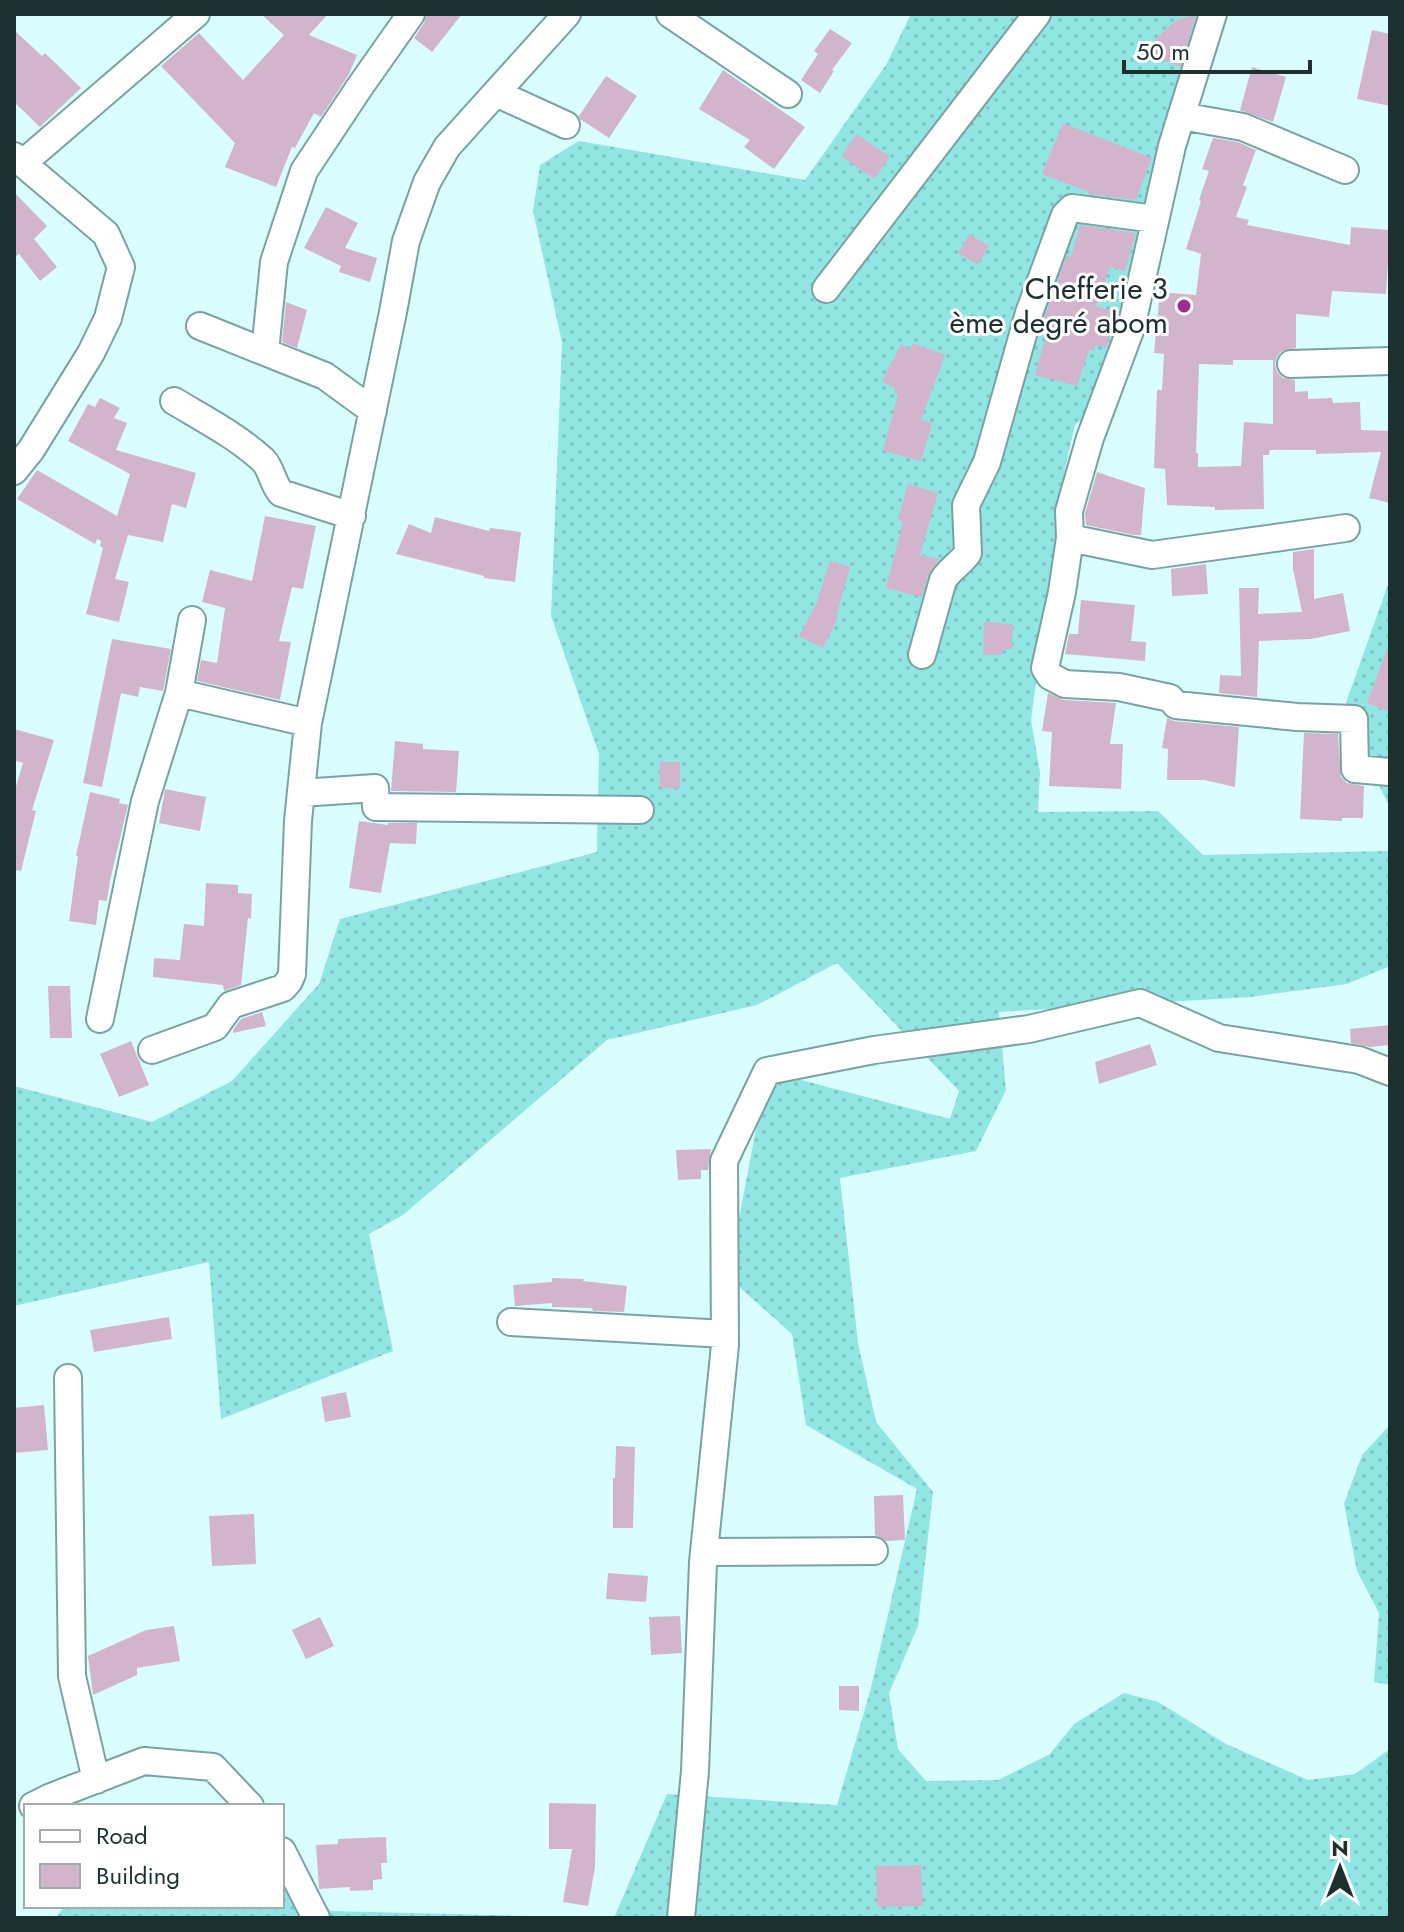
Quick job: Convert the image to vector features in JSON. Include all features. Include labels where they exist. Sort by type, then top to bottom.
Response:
[{"type":"street","points":[[14,471],[23,444],[91,353],[108,318],[121,267],[106,234],[18,159],[196,14]]},
{"type":"street","points":[[265,352],[274,262],[304,171],[411,14]]},
{"type":"street","points":[[152,1050],[215,1027],[231,1005],[283,988],[292,974],[294,893],[308,723],[406,241],[427,182],[447,147],[567,14]]},
{"type":"street","points":[[670,14],[788,94]]},
{"type":"street","points":[[826,289],[1037,14]]},
{"type":"street","points":[[1213,14],[1181,116],[1131,328],[1090,438],[1069,511],[1070,538],[1062,592],[1045,668],[1050,676],[1065,684],[1119,687],[1170,698],[1176,705],[1297,717],[1354,719],[1355,769],[1390,772]]},
{"type":"street","points":[[496,93],[566,125]]},
{"type":"street","points":[[1181,116],[1243,127],[1345,170]]},
{"type":"street","points":[[922,655],[943,580],[968,553],[966,505],[987,462],[1029,313],[1065,215],[1072,208],[1155,219]]},
{"type":"street","points":[[200,326],[325,376],[373,411]]},
{"type":"street","points":[[1291,364],[1390,361]]},
{"type":"street","points":[[174,401],[214,424],[264,461],[281,493],[352,516]]},
{"type":"street","points":[[1070,538],[1152,555],[1346,528]]},
{"type":"street","points":[[100,1019],[145,801],[179,693],[192,620]]},
{"type":"street","points":[[179,693],[308,723]]},
{"type":"street","points":[[301,793],[375,788],[376,807],[640,810]]},
{"type":"street","points":[[681,1918],[695,1771],[704,1552],[725,1334],[724,1161],[767,1071],[874,1050],[1029,1029],[1140,1003],[1219,1038],[1359,1060],[1390,1072]]},
{"type":"street","points":[[511,1322],[725,1334]]},
{"type":"street","points":[[68,1378],[72,1676],[96,1780]]},
{"type":"street","points":[[704,1552],[874,1551]]},
{"type":"street","points":[[37,1804],[144,1761],[213,1767],[248,1804]]},
{"type":"street","points":[[284,1855],[316,1918]]},
{"type":"shaded area","points":[[911,14],[1212,14],[1109,398],[1075,425],[1064,473],[1031,720],[1040,773],[1038,812],[1158,811],[1203,855],[1390,851],[1390,966],[1347,984],[1250,997],[999,1012],[1006,1090],[976,1151],[840,1178],[858,1343],[876,1422],[933,1492],[918,1626],[889,1693],[898,1749],[926,1781],[998,1780],[1050,1754],[1074,1724],[1124,1693],[1158,1702],[1226,1744],[1308,1780],[1355,1774],[1390,1749],[1390,1918],[614,1918],[667,1794],[837,1805],[870,1692],[917,1489],[806,1425],[792,1334],[728,1277],[767,1071],[950,1119],[959,1091],[837,963],[757,1005],[607,1040],[403,1215],[369,1234],[393,1351],[221,1419],[209,1262],[14,1306],[14,1086],[152,1122],[232,1081],[319,984],[340,919],[597,852],[599,754],[551,616],[562,342],[533,211],[540,165],[579,141],[805,180],[886,65]]},
{"type":"shaded area","points":[[1390,579],[1390,808],[1343,711]]},
{"type":"shaded area","points":[[1390,1425],[1390,1685],[1374,1682],[1379,1613],[1357,1571],[1344,1504],[1362,1455]]},
{"type":"shaded area","points":[[284,1866],[331,1911],[612,1918],[55,1918],[63,1908],[284,1908]]},
{"type":"building","points":[[261,14],[328,14],[309,35],[357,55],[349,74],[321,117],[314,113],[295,148],[292,147],[276,187],[225,167],[235,143],[161,66],[199,33],[243,80],[284,35]]},
{"type":"building","points":[[427,14],[462,14],[432,52],[414,38]]},
{"type":"building","points":[[1196,15],[1180,67],[1143,51],[1176,20]]},
{"type":"building","points":[[830,29],[852,43],[820,93],[801,80],[818,54],[814,51]]},
{"type":"building","points":[[14,30],[42,56],[45,53],[81,88],[40,127],[14,102]]},
{"type":"building","points":[[1372,30],[1390,34],[1390,106],[1357,99]]},
{"type":"building","points":[[1252,67],[1286,77],[1273,122],[1240,110]]},
{"type":"building","points":[[723,70],[805,127],[774,169],[744,147],[750,140],[699,109]]},
{"type":"building","points":[[606,76],[637,96],[609,138],[579,116]]},
{"type":"building","points":[[1063,123],[1152,158],[1136,200],[1088,194],[1042,174]]},
{"type":"building","points":[[857,134],[890,157],[874,179],[841,156]]},
{"type":"building","points":[[1213,138],[1238,142],[1256,150],[1243,185],[1247,187],[1236,217],[1249,220],[1247,225],[1350,245],[1351,227],[1390,230],[1386,294],[1332,291],[1329,317],[1296,314],[1296,348],[1282,351],[1275,364],[1283,378],[1295,380],[1295,392],[1308,391],[1308,399],[1332,398],[1333,403],[1360,402],[1361,430],[1390,431],[1390,503],[1369,498],[1381,452],[1316,454],[1316,450],[1270,450],[1269,455],[1263,455],[1264,509],[1215,510],[1215,507],[1167,505],[1165,469],[1154,468],[1157,390],[1162,390],[1164,354],[1154,353],[1160,292],[1196,295],[1201,254],[1186,249],[1209,171],[1202,169]],"holes":[[[1233,360],[1273,360],[1273,424],[1244,422],[1241,466],[1198,467],[1199,364],[1233,365]]]},
{"type":"building","points":[[14,192],[47,226],[34,239],[57,267],[40,281],[19,254],[14,258]]},
{"type":"building","points":[[326,207],[358,223],[345,248],[377,258],[370,282],[339,272],[341,266],[304,248]]},
{"type":"building","points":[[1080,225],[1136,233],[1125,271],[1110,267],[1096,306],[1118,313],[1106,348],[1095,345],[1094,351],[1089,350],[1077,386],[1035,375],[1046,335],[1040,334],[1044,318],[1067,255],[1071,257]]},
{"type":"building","points":[[969,234],[989,246],[978,265],[958,253]]},
{"type":"building","points":[[286,302],[307,310],[297,348],[282,342]]},
{"type":"building","points":[[913,343],[945,355],[921,420],[932,423],[921,461],[883,451],[898,394],[894,393],[895,388],[882,381],[901,344],[910,349]]},
{"type":"building","points":[[100,398],[120,408],[114,418],[127,423],[116,450],[196,473],[186,508],[172,504],[163,542],[128,535],[115,579],[129,582],[119,622],[86,614],[103,548],[101,541],[97,539],[95,544],[17,499],[37,470],[117,516],[130,474],[68,441],[88,404],[95,407]]},
{"type":"building","points":[[1097,472],[1145,488],[1141,535],[1086,525],[1085,513]]},
{"type":"building","points":[[908,484],[938,493],[920,555],[939,559],[928,575],[922,597],[886,588],[903,522],[898,520]]},
{"type":"building","points":[[265,516],[316,526],[303,589],[292,587],[279,641],[291,642],[280,700],[197,681],[201,660],[217,663],[225,608],[202,602],[210,570],[252,581]]},
{"type":"building","points":[[435,517],[489,531],[490,528],[521,532],[515,582],[484,578],[396,554],[409,524],[431,533]]},
{"type":"building","points":[[1314,549],[1314,599],[1343,593],[1350,631],[1311,639],[1259,641],[1257,697],[1219,693],[1220,675],[1241,676],[1239,588],[1259,588],[1258,614],[1302,612],[1293,569],[1293,552]]},
{"type":"building","points":[[830,561],[850,567],[838,618],[823,648],[799,636],[817,602]]},
{"type":"building","points":[[1206,564],[1208,594],[1172,596],[1171,569]]},
{"type":"building","points":[[1081,600],[1135,605],[1131,641],[1146,642],[1145,661],[1065,654],[1069,634],[1078,634]]},
{"type":"building","points":[[984,622],[1013,624],[1012,649],[1003,649],[1002,655],[983,655]]},
{"type":"building","points":[[112,639],[171,649],[163,691],[140,687],[138,697],[121,693],[102,787],[83,783]]},
{"type":"building","points":[[1390,648],[1390,712],[1367,703]]},
{"type":"building","points":[[1048,693],[1064,700],[1116,703],[1110,744],[1123,744],[1121,789],[1049,786],[1052,732],[1042,731]]},
{"type":"building","points":[[1167,718],[1239,727],[1235,787],[1204,780],[1167,780],[1168,749],[1162,748]]},
{"type":"building","points":[[14,729],[54,740],[32,810],[36,811],[21,871],[14,870],[14,793],[23,763],[14,760]]},
{"type":"building","points":[[1304,733],[1338,734],[1341,777],[1347,783],[1364,786],[1363,818],[1342,818],[1342,821],[1300,819]]},
{"type":"building","points":[[395,741],[423,744],[423,749],[459,751],[456,792],[391,791]]},
{"type":"building","points":[[660,762],[680,762],[680,788],[660,788]]},
{"type":"building","points":[[165,789],[206,797],[200,831],[159,823]]},
{"type":"building","points":[[90,792],[120,799],[119,803],[128,805],[107,901],[99,900],[96,925],[69,921],[76,856]]},
{"type":"building","points":[[359,821],[388,825],[417,823],[416,844],[390,843],[381,893],[349,888]]},
{"type":"building","points":[[206,883],[238,885],[238,893],[252,894],[241,985],[224,991],[223,985],[153,977],[154,958],[180,960],[184,924],[204,926]]},
{"type":"building","points":[[48,986],[70,986],[72,1038],[50,1038]]},
{"type":"building","points":[[262,1012],[266,1026],[233,1033],[241,1019]]},
{"type":"building","points":[[1390,1025],[1390,1045],[1370,1047],[1351,1043],[1350,1029]]},
{"type":"building","points":[[131,1041],[149,1085],[119,1097],[100,1054]]},
{"type":"building","points":[[1150,1044],[1157,1065],[1099,1084],[1095,1062]]},
{"type":"building","points":[[711,1149],[708,1170],[701,1170],[701,1179],[678,1180],[676,1150]]},
{"type":"building","points":[[552,1278],[627,1286],[624,1312],[552,1307],[552,1303],[515,1306],[513,1285],[552,1282]]},
{"type":"building","points":[[169,1317],[172,1339],[94,1352],[90,1330]]},
{"type":"building","points":[[346,1392],[351,1417],[325,1422],[321,1397]]},
{"type":"building","points":[[44,1405],[48,1450],[14,1453],[14,1408]]},
{"type":"building","points":[[616,1446],[635,1447],[633,1528],[613,1528]]},
{"type":"building","points":[[903,1495],[905,1540],[886,1541],[875,1535],[874,1496]]},
{"type":"building","points":[[254,1514],[256,1564],[212,1566],[209,1516]]},
{"type":"building","points":[[608,1573],[648,1576],[646,1602],[606,1599]]},
{"type":"building","points":[[680,1616],[682,1653],[651,1655],[649,1617]]},
{"type":"building","points":[[320,1617],[334,1646],[306,1659],[292,1630]]},
{"type":"building","points":[[174,1626],[180,1661],[137,1668],[137,1675],[93,1695],[88,1656],[146,1630]]},
{"type":"building","points":[[839,1686],[859,1686],[859,1711],[839,1710]]},
{"type":"building","points":[[549,1803],[596,1804],[595,1867],[588,1906],[563,1902],[572,1849],[549,1849]]},
{"type":"building","points":[[386,1837],[387,1863],[381,1863],[382,1879],[373,1880],[373,1890],[350,1891],[350,1887],[319,1889],[316,1845],[338,1844],[338,1839]]},
{"type":"building","points":[[921,1865],[923,1906],[877,1907],[876,1866]]},
{"type":"place","name":"Chefferie 3 ème degré abom","points":[[1184,306]]}]
